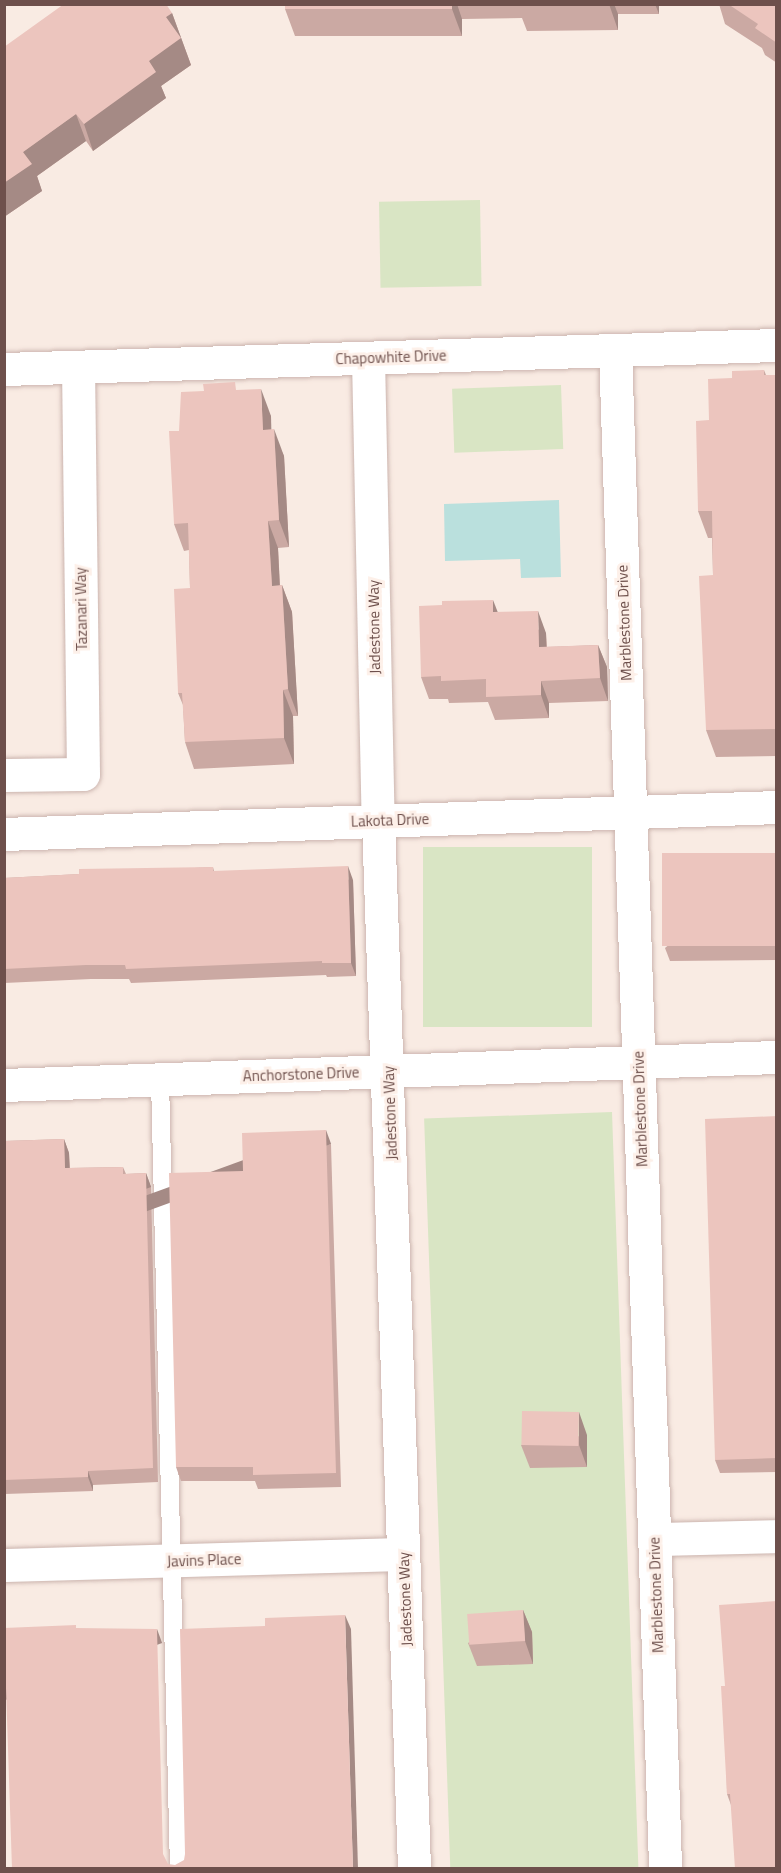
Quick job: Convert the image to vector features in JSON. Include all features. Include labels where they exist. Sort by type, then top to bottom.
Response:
[{"type":"street","name":"Chapowhite Drive","points":[[4,369],[777,345]]},
{"type":"street","name":"Marblestone Drive","points":[[615,350],[665,1869]]},
{"type":"street","name":"Jadestone Way","points":[[368,358],[378,821],[414,1869]]},
{"type":"street","name":"Tazanari Way","points":[[4,775],[83,774],[78,367]]},
{"type":"street","name":"Lakota Drive","points":[[4,834],[777,807]]},
{"type":"street","name":"Anchorstone Drive","points":[[4,1085],[777,1057]]},
{"type":"street","points":[[655,1539],[777,1536]]},
{"type":"street","name":"Javins Place","points":[[4,1565],[403,1554]]},
{"type":"lane","points":[[160,1080],[179,1869]]},
{"type":"green space","points":[[480,200],[482,286],[381,288],[379,202]]},
{"type":"green space","points":[[561,385],[563,449],[454,453],[452,389]]},
{"type":"green space","points":[[423,847],[592,847],[592,1027],[423,1027]]},
{"type":"green space","points":[[612,1112],[638,1868],[450,1868],[424,1119]]},
{"type":"water","points":[[559,500],[561,577],[521,578],[520,559],[445,561],[444,504]]},
{"type":"building","points":[[64,4],[166,4],[172,13],[166,17],[181,38],[149,61],[156,72],[84,124],[76,114],[23,152],[32,164],[4,183],[4,47]]},
{"type":"building","points":[[285,4],[452,4],[452,9],[285,9]]},
{"type":"building","points":[[728,4],[777,4],[777,43],[755,28],[758,24]]},
{"type":"building","points":[[764,370],[764,375],[777,375],[777,729],[706,730],[699,576],[713,575],[712,511],[698,511],[696,421],[709,420],[708,379],[732,378],[732,371]]},
{"type":"building","points":[[235,382],[236,390],[261,389],[263,430],[274,429],[279,520],[268,521],[272,586],[282,585],[288,689],[283,690],[284,738],[185,742],[182,693],[178,693],[174,589],[190,588],[188,523],[174,524],[169,431],[179,431],[181,392],[204,391],[203,384]]},
{"type":"building","points":[[493,600],[493,612],[538,611],[539,647],[598,645],[600,678],[541,681],[541,695],[486,697],[486,679],[441,681],[441,676],[421,677],[419,606],[442,605],[442,601]]},
{"type":"building","points":[[662,853],[776,853],[776,946],[662,946]]},
{"type":"building","points":[[348,866],[351,963],[322,963],[322,961],[126,969],[125,965],[86,965],[4,969],[4,878],[79,874],[79,869],[213,867],[213,871]]},
{"type":"building","points":[[777,1116],[777,1458],[715,1460],[705,1119]]},
{"type":"building","points":[[326,1130],[336,1473],[253,1475],[253,1467],[176,1467],[169,1173],[243,1171],[242,1133]]},
{"type":"building","points":[[64,1139],[65,1168],[123,1167],[123,1174],[146,1173],[153,1468],[88,1471],[88,1477],[4,1480],[4,1141]]},
{"type":"building","points":[[522,1411],[579,1412],[578,1446],[521,1445]]},
{"type":"building","points":[[777,1601],[777,1869],[735,1869],[730,1794],[727,1794],[721,1686],[725,1686],[719,1605]]},
{"type":"building","points":[[523,1610],[525,1641],[469,1645],[467,1614]]},
{"type":"building","points":[[345,1615],[353,1869],[12,1869],[4,1628],[76,1625],[76,1628],[157,1629],[163,1854],[168,1864],[175,1865],[184,1860],[185,1854],[180,1629],[265,1626],[265,1618]]}]
